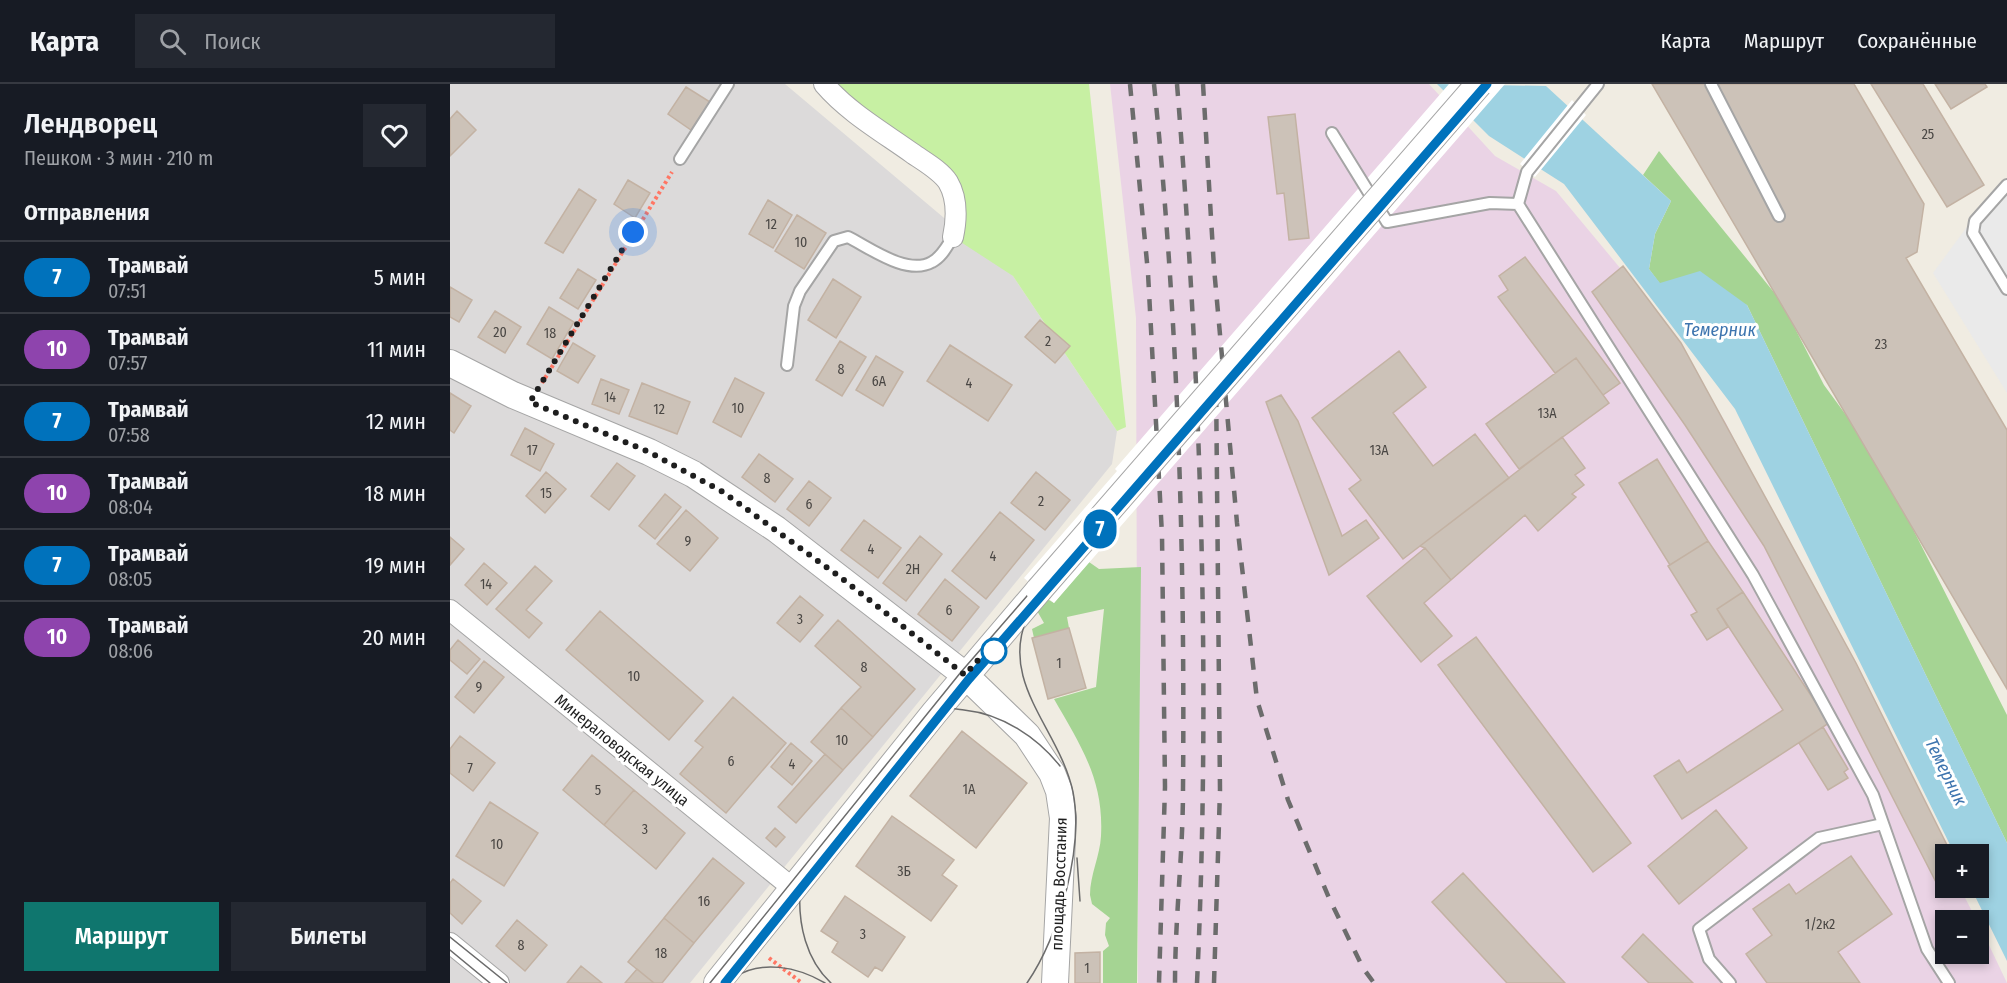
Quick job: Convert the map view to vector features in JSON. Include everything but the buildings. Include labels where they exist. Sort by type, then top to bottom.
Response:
[{"type":"street","points":[[824,84],[840,102],[931,167],[947,182],[955,200],[957,220],[953,237]]},
{"type":"street","points":[[717,983],[795,890],[965,675],[1479,84]]},
{"type":"street","name":"площадь Восстания","points":[[450,363],[530,402],[649,452],[723,492],[840,577],[965,675],[1027,735],[1048,766],[1059,791],[1063,818],[1054,983]]},
{"type":"street","name":"Минераловодская улица","points":[[450,610],[795,890]]},
{"type":"street","points":[[450,943],[499,983]]},
{"type":"lane","points":[[680,159],[728,84]]},
{"type":"lane","points":[[1598,84],[1527,172],[1518,204],[1753,575],[1873,795],[1927,949],[1949,983]]},
{"type":"lane","points":[[1711,84],[1779,216]]},
{"type":"lane","points":[[1332,133],[1388,222],[1490,203],[1518,204]]},
{"type":"lane","points":[[2007,184],[1975,221],[1973,233],[2007,289]]},
{"type":"lane","points":[[787,365],[794,306],[800,291],[834,241],[848,237],[904,264],[919,266],[931,263],[941,255],[953,237]]},
{"type":"lane","points":[[1730,983],[1709,959],[1699,929],[1819,838],[1883,824]]},
{"type":"path","points":[[530,402],[680,159]]},
{"type":"path","points":[[751,944],[802,983]]},
{"type":"shaded area","points":[[450,84],[785,84],[1013,276],[1117,431],[1112,464],[690,983],[450,983]]},
{"type":"shaded area","points":[[1110,84],[1429,84],[1495,156],[1556,191],[1645,298],[1726,423],[1938,844],[1935,844],[1935,898],[1965,898],[1971,910],[1935,910],[1935,964],[1989,964],[1989,945],[2007,983],[1138,983],[1136,318]]},
{"type":"shaded area","points":[[2007,187],[2007,393],[1933,273],[1983,205]]},
{"type":"green space","points":[[824,84],[1089,84],[1126,427],[1117,431],[1013,276],[953,237],[947,182]]},
{"type":"green space","points":[[1659,151],[1781,301],[1824,385],[1876,456],[2007,715],[2007,843],[1747,305],[1660,284],[1649,269],[1655,234],[1671,201],[1643,175]]},
{"type":"green space","points":[[1089,562],[1099,569],[1141,567],[1137,983],[1103,983],[1103,951],[1109,946],[1105,935],[1106,923],[1110,918],[1092,904],[1090,895],[1101,836],[1099,798],[1095,780],[1082,748],[1054,699],[1096,687],[1104,609],[1067,617],[1069,628],[1034,638],[1032,629],[1044,623],[1036,609],[1043,601],[1049,600],[1054,603]]},
{"type":"water","name":"Темерник","points":[[1437,84],[1546,86],[1671,201],[1655,234],[1649,269],[1660,283],[1700,271],[1747,305],[2007,843],[2007,961],[1989,924],[1989,910],[1982,910],[1976,898],[1989,898],[1989,844],[1950,844],[1735,409],[1564,184],[1489,136]]},
{"type":"pier","points":[[1449,84],[1505,84],[1054,603],[1024,578],[1117,471],[1115,469]]},
{"type":"pier","points":[[1572,100],[1586,115],[1535,177],[1520,164]]},
{"type":"tram line","points":[[710,983],[961,672],[1472,84]]},
{"type":"tram line","points":[[725,983],[969,679],[1487,84]]},
{"type":"tram line","name":"7","points":[[725,983],[969,679],[1487,84]]},
{"type":"tram line","points":[[1027,618],[1020,642],[1021,664],[1026,685],[1035,706],[1066,769],[1073,792],[1075,839],[1072,865],[1059,917],[1039,964],[1027,983]]},
{"type":"tram line","points":[[941,710],[952,708],[978,712],[1005,722],[1030,737],[1060,766]]},
{"type":"tram line","points":[[1077,858],[1080,901]]},
{"type":"tram line","points":[[800,891],[800,916],[805,941],[815,964],[831,983]]},
{"type":"tram line","points":[[450,937],[507,983]]},
{"type":"tram line","points":[[450,950],[490,983]]},
{"type":"tram line","points":[[733,978],[755,969],[779,967],[803,973],[825,983]]},
{"type":"railway","points":[[1130,84],[1148,273],[1162,535],[1165,787],[1159,983]]},
{"type":"railway","points":[[1154,84],[1169,259],[1181,524],[1183,789],[1175,983]]},
{"type":"railway","points":[[1177,84],[1192,308],[1201,533],[1203,758],[1197,983]]},
{"type":"railway","points":[[1203,84],[1214,268],[1237,523],[1257,700],[1288,800],[1329,898],[1363,968],[1374,983]]},
{"type":"railway","points":[[1214,983],[1220,790],[1216,379]]},
{"type":"route","points":[[633,232],[530,402],[649,452],[723,492],[840,577],[965,675],[993,643],[994,651]]}]
